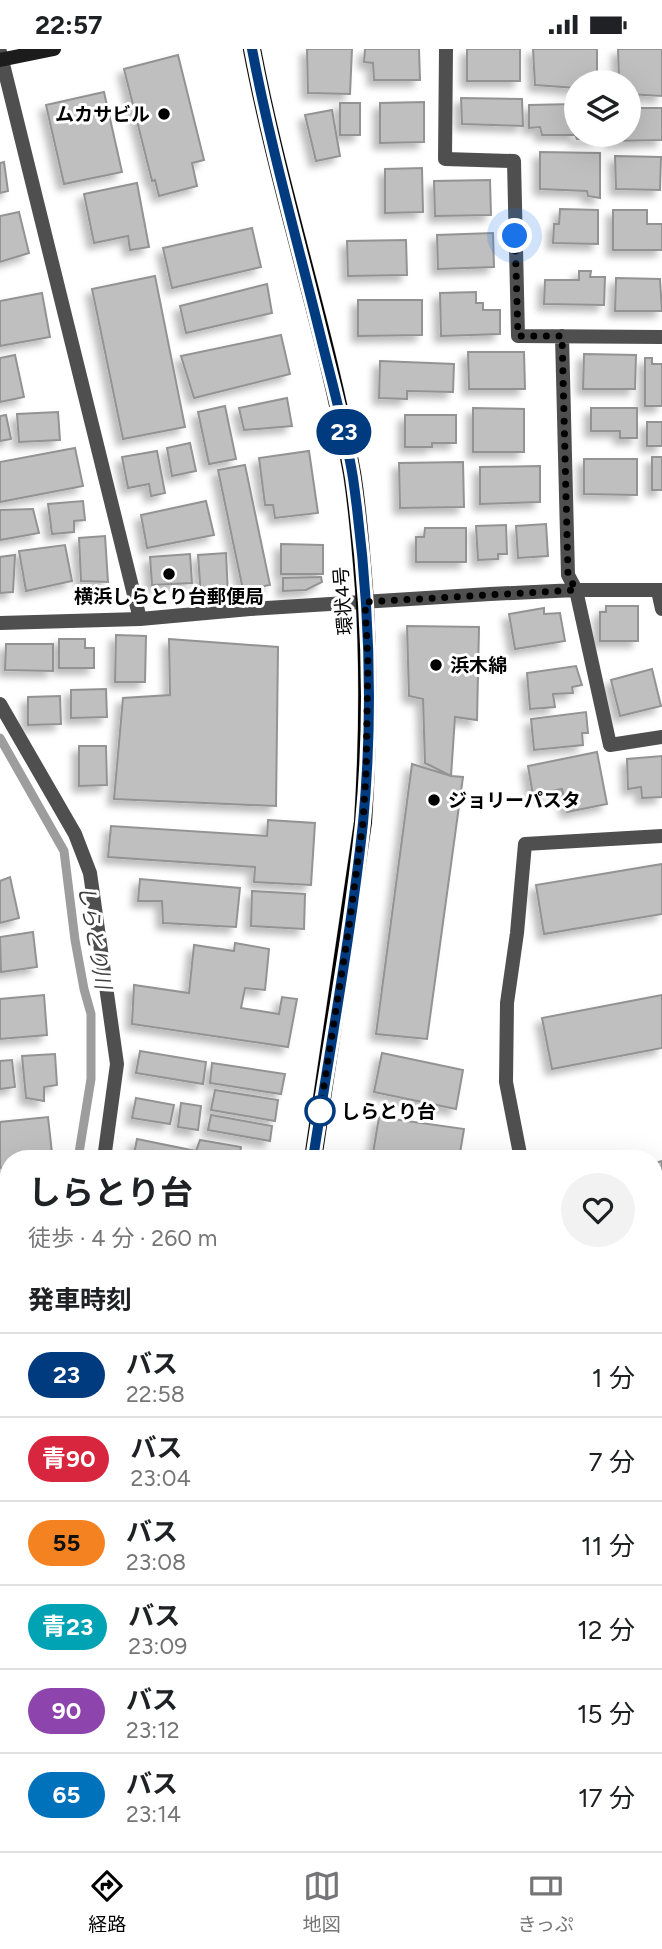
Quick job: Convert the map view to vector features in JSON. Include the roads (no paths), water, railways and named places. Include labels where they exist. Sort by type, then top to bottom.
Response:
[{"type":"main road","name":"環状4号","points":[[251,49],[341,420],[357,510],[365,602],[368,664],[363,822],[314,1150]]},
{"type":"street","points":[[54,49],[1,57],[140,619]]},
{"type":"street","points":[[446,49],[445,159],[514,161],[518,336],[662,337]]},
{"type":"street","points":[[562,336],[568,575],[576,590],[610,745],[662,737]]},
{"type":"street","points":[[0,624],[140,619],[576,590],[660,591],[662,609]]},
{"type":"street","points":[[0,704],[75,834],[90,873],[117,1064],[105,1150]]},
{"type":"street","points":[[519,1150],[506,1082],[507,1016],[526,844],[662,836]]},
{"type":"waterway","name":"しらとり川","points":[[0,738],[64,851],[75,940],[91,1014],[91,1079],[79,1150]]},
{"type":"place","name":"ムカサビル","points":[[164,114]]},
{"type":"place","name":"横浜しらとり台郵便局","points":[[169,574]]},
{"type":"place","name":"浜木綿","points":[[436,665]]},
{"type":"place","name":"ジョリーパスタ","points":[[434,800]]},
{"type":"place","name":"しらとり台","points":[[320,1111]]}]
